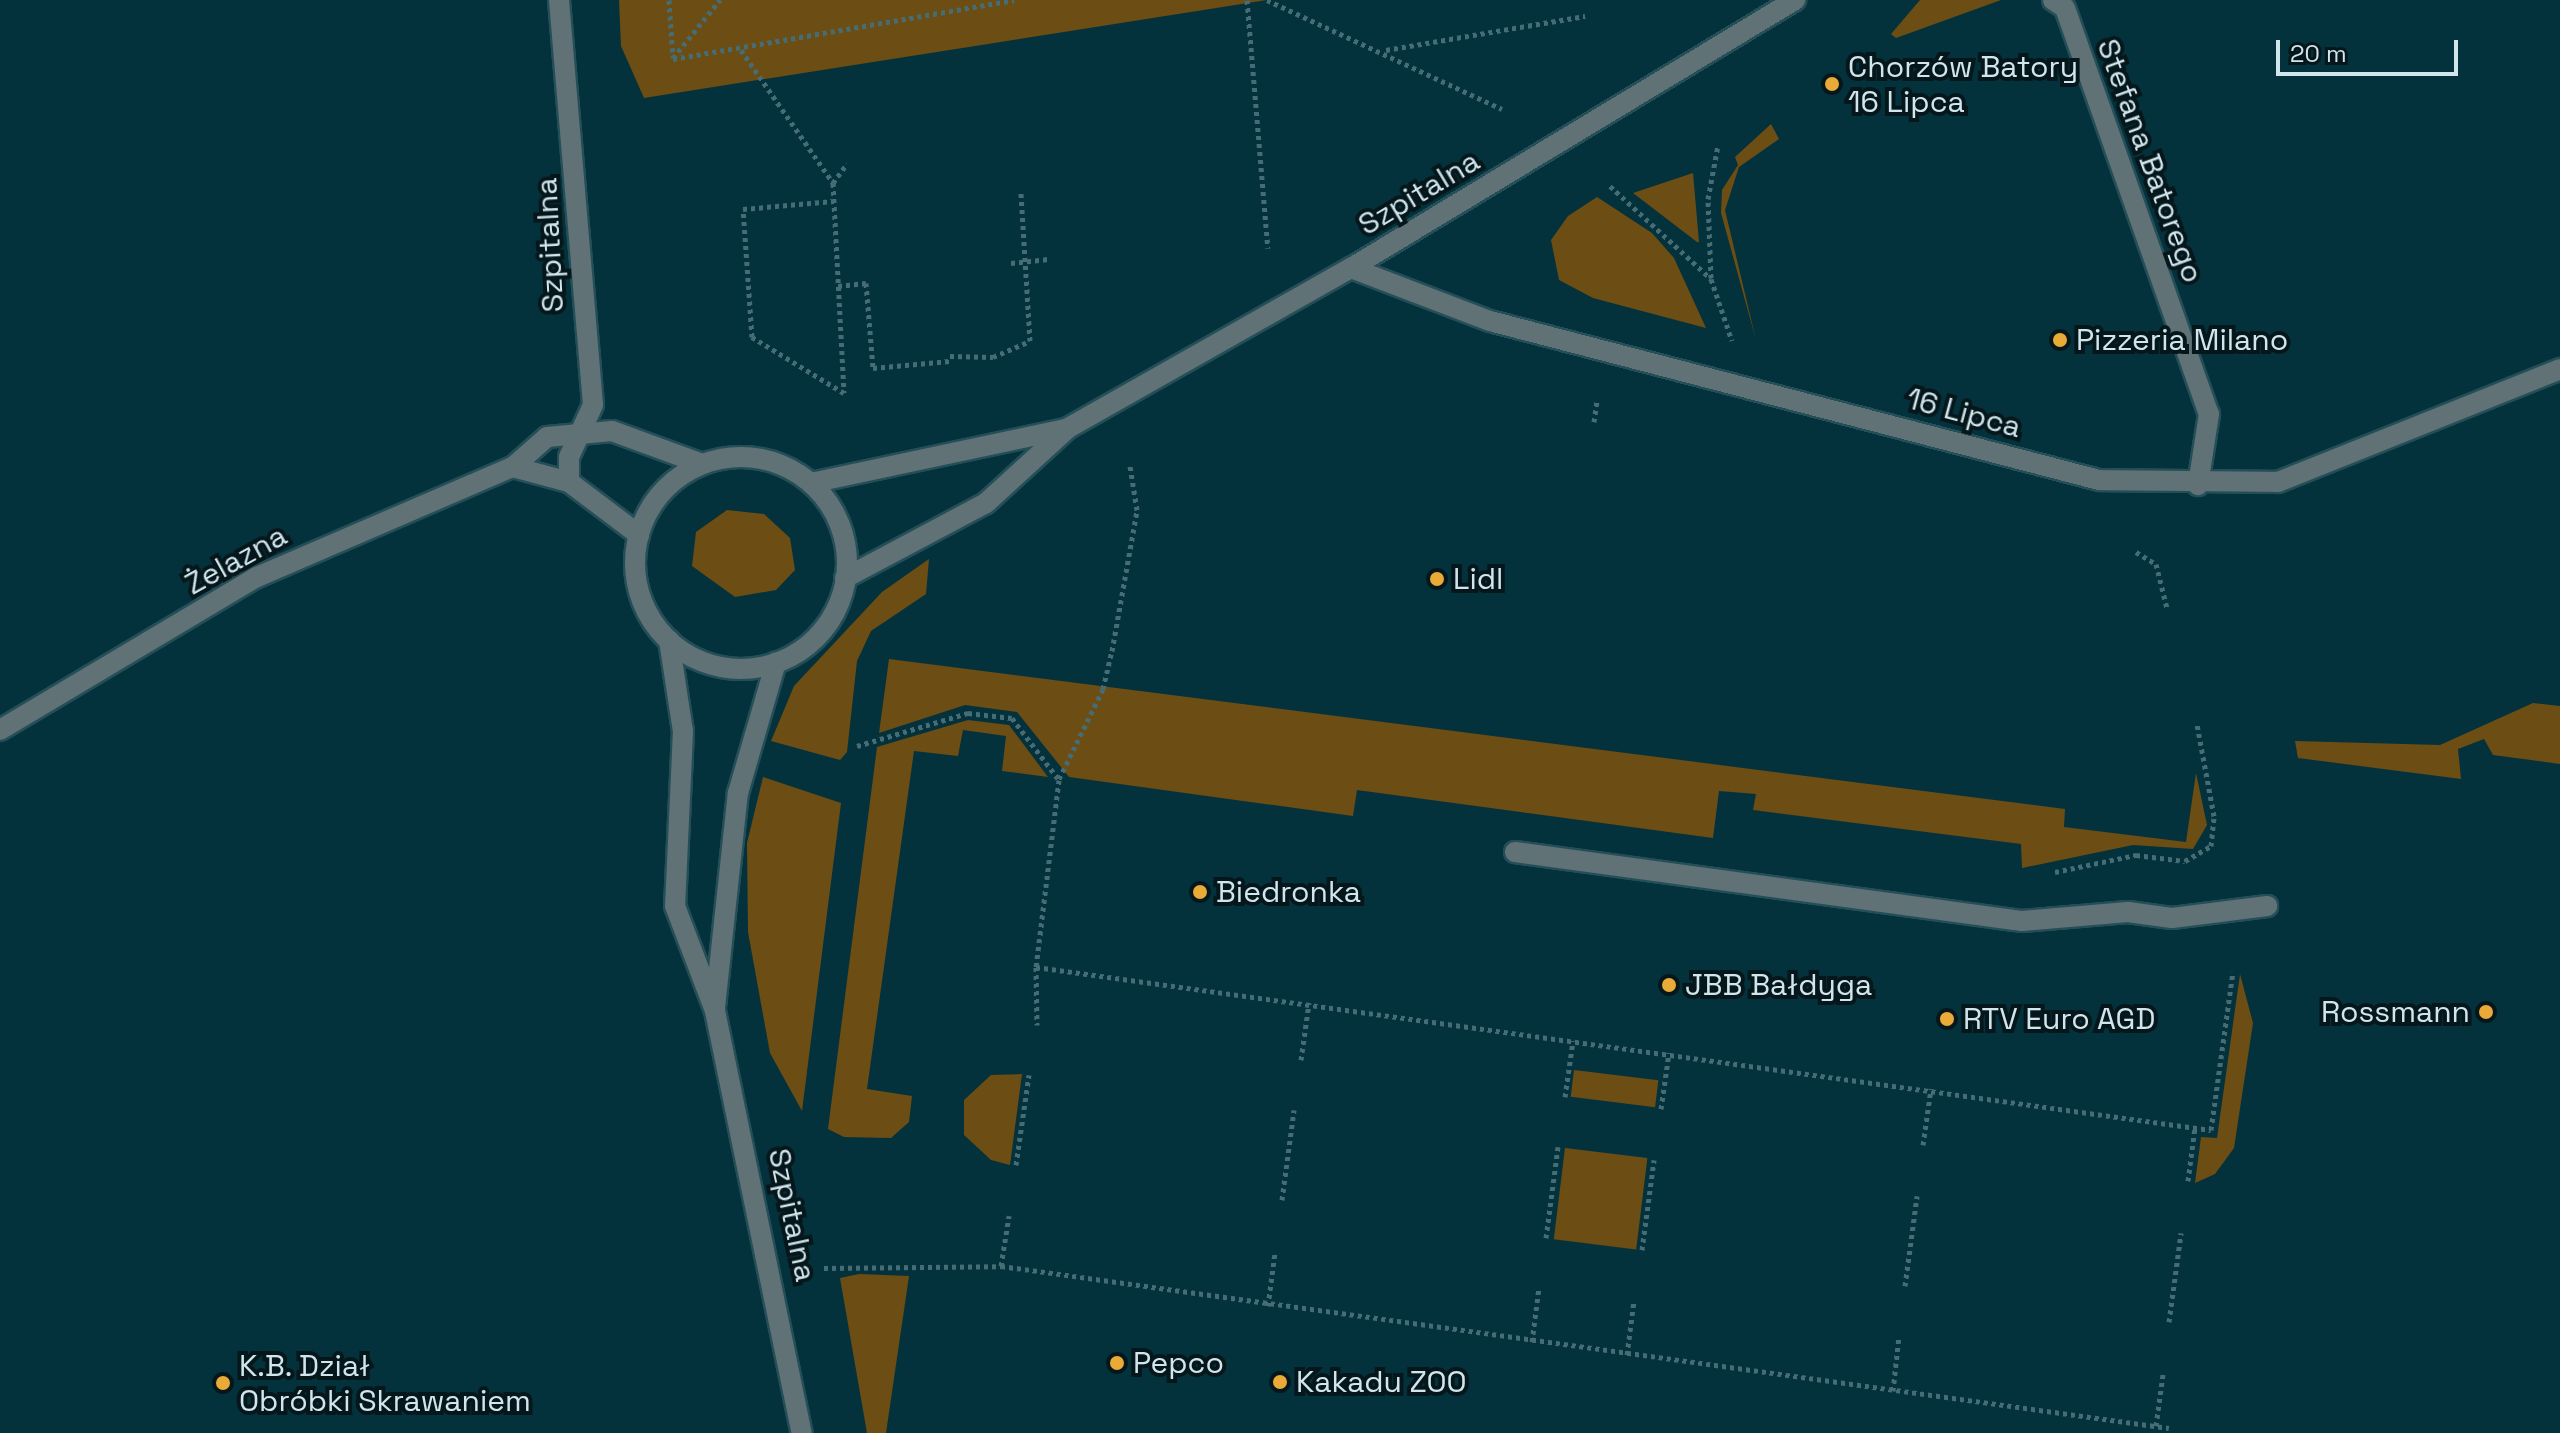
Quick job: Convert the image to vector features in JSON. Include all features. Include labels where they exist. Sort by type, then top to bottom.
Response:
[{"type":"street","name":"Szpitalna","points":[[559,0],[593,405],[582,429],[569,482]]},
{"type":"street","name":"Szpitalna","points":[[845,578],[986,503],[1068,428],[1351,268],[1795,0]]},
{"type":"street","name":"Stefana Batorego","points":[[2053,0],[2065,8],[2209,414],[2198,485]]},
{"type":"street","name":"16 Lipca","points":[[1351,268],[1490,321],[2084,476],[2198,485],[2278,482],[2560,369]]},
{"type":"street","name":"Szpitalna","points":[[811,483],[1068,428]]},
{"type":"street","name":"Żelazna","points":[[0,730],[257,577],[513,467],[547,437],[582,429],[642,438],[702,464]]},
{"type":"street","points":[[767,460],[811,483],[840,526],[845,578],[828,623],[776,662],[711,664],[669,640],[642,600],[639,535],[662,493],[702,464],[767,460]]},
{"type":"street","points":[[513,467],[569,482],[639,535]]},
{"type":"street","name":"Szpitalna","points":[[669,640],[683,731],[675,906],[715,1011],[802,1433]]},
{"type":"street","name":"Szpitalna","points":[[715,1011],[736,806],[776,662]]},
{"type":"street","points":[[1515,852],[2022,921],[2128,912],[2184,917],[2267,906]]},
{"type":"path","points":[[669,0],[673,59]]},
{"type":"path","points":[[673,59],[720,0]]},
{"type":"path","points":[[673,59],[741,50],[1014,0]]},
{"type":"path","points":[[1247,0],[1268,248]]},
{"type":"path","points":[[1267,0],[1386,50],[1502,109]]},
{"type":"path","points":[[1386,50],[1585,16]]},
{"type":"path","points":[[741,50],[833,183],[834,201],[838,286],[844,393],[752,337],[743,209],[834,201]]},
{"type":"path","points":[[1718,145],[1708,199],[1711,279],[1734,345]]},
{"type":"path","points":[[833,183],[847,164]]},
{"type":"path","points":[[1610,186],[1711,279]]},
{"type":"path","points":[[838,286],[866,283],[873,368],[950,358],[993,357],[1030,341],[1021,192]]},
{"type":"path","points":[[1011,263],[1049,259]]},
{"type":"path","points":[[1594,422],[1597,401]]},
{"type":"path","points":[[1037,1025],[1036,967],[1059,780],[1103,689],[1112,651],[1137,510],[1130,466]]},
{"type":"path","points":[[2136,552],[2156,564],[2167,608]]},
{"type":"path","points":[[857,746],[968,713],[1012,718],[1059,780]]},
{"type":"path","points":[[2037,876],[2136,855],[2185,861],[2211,846],[2214,816],[2197,724]]},
{"type":"path","points":[[1036,967],[2211,1130],[2233,972]]},
{"type":"path","points":[[1301,1060],[1309,1003]]},
{"type":"path","points":[[1565,1097],[1573,1041]]},
{"type":"path","points":[[1661,1109],[1669,1053]]},
{"type":"path","points":[[1016,1165],[1029,1075]]},
{"type":"path","points":[[1923,1145],[1931,1089]]},
{"type":"path","points":[[1282,1200],[1294,1110]]},
{"type":"path","points":[[2188,1181],[2195,1127]]},
{"type":"path","points":[[1546,1238],[1558,1147]]},
{"type":"path","points":[[1642,1250],[1654,1160]]},
{"type":"path","points":[[1905,1286],[1917,1196]]},
{"type":"path","points":[[1001,1266],[1009,1216]]},
{"type":"path","points":[[2169,1322],[2181,1233]]},
{"type":"path","points":[[1268,1306],[1275,1252]]},
{"type":"path","points":[[824,1268],[1001,1266],[1268,1306],[2169,1428]]},
{"type":"path","points":[[1532,1342],[1539,1287]]},
{"type":"path","points":[[1627,1355],[1634,1300]]},
{"type":"path","points":[[1893,1391],[1899,1336]]},
{"type":"path","points":[[2156,1426],[2163,1374]]},
{"type":"shaded area","points":[[619,0],[1267,0],[644,98],[621,46]]},
{"type":"shaded area","points":[[1920,0],[2001,0],[1896,38],[1891,34]]},
{"type":"shaded area","points":[[1771,124],[1779,139],[1739,167],[1725,210],[1756,340],[1721,213],[1722,190],[1738,165],[1735,157]]},
{"type":"shaded area","points":[[1693,173],[1699,242],[1633,193]]},
{"type":"shaded area","points":[[1597,197],[1652,233],[1674,258],[1706,328],[1593,298],[1559,280],[1551,240],[1568,216]]},
{"type":"shaded area","points":[[727,510],[764,514],[790,538],[795,570],[776,590],[735,597],[692,566],[696,532]]},
{"type":"shaded area","points":[[929,559],[926,594],[871,631],[857,661],[847,752],[840,760],[771,741],[794,686],[882,592]]},
{"type":"shaded area","points":[[889,659],[2065,809],[2064,827],[2186,842],[2196,773],[2207,825],[2193,849],[2133,845],[2022,868],[2021,844],[1753,810],[1756,794],[1719,791],[1713,838],[1357,790],[1353,816],[1069,777],[1017,712],[965,705],[879,733]]},
{"type":"shaded area","points":[[2533,703],[2560,706],[2560,764],[2493,755],[2484,739],[2458,749],[2461,779],[2298,758],[2295,741],[2440,745]]},
{"type":"shaded area","points":[[968,720],[1009,725],[1048,777],[1002,771],[1006,736],[963,730],[958,756],[914,751],[867,1089],[912,1096],[909,1122],[891,1138],[844,1137],[828,1129],[877,747]]},
{"type":"shaded area","points":[[763,777],[841,803],[802,1111],[770,1053],[748,932],[747,843]]},
{"type":"shaded area","points":[[2240,974],[2253,1023],[2234,1148],[2215,1174],[2195,1183],[2201,1137],[2217,1138]]},
{"type":"shaded area","points":[[1574,1070],[1658,1080],[1655,1107],[1571,1097]]},
{"type":"shaded area","points":[[1022,1074],[1010,1165],[991,1160],[964,1135],[964,1100],[991,1075]]},
{"type":"shaded area","points":[[1565,1148],[1647,1158],[1636,1249],[1554,1239]]},
{"type":"shaded area","points":[[859,1274],[909,1276],[886,1433],[867,1433],[840,1278]]},
{"type":"place","name":"Chorzów Batory 16 Lipca","points":[[1832,84]]},
{"type":"place","name":"Pizzeria Milano","points":[[2060,340]]},
{"type":"place","name":"Lidl","points":[[1437,579]]},
{"type":"place","name":"Biedronka","points":[[1200,892]]},
{"type":"place","name":"JBB Bałdyga","points":[[1669,985]]},
{"type":"place","name":"Rossmann","points":[[2486,1012]]},
{"type":"place","name":"RTV Euro AGD","points":[[1947,1019]]},
{"type":"place","name":"Pepco","points":[[1117,1363]]},
{"type":"place","name":"Kakadu ZOO","points":[[1280,1382]]},
{"type":"place","name":"K.B. Dział Obróbki Skrawaniem","points":[[223,1383]]}]
